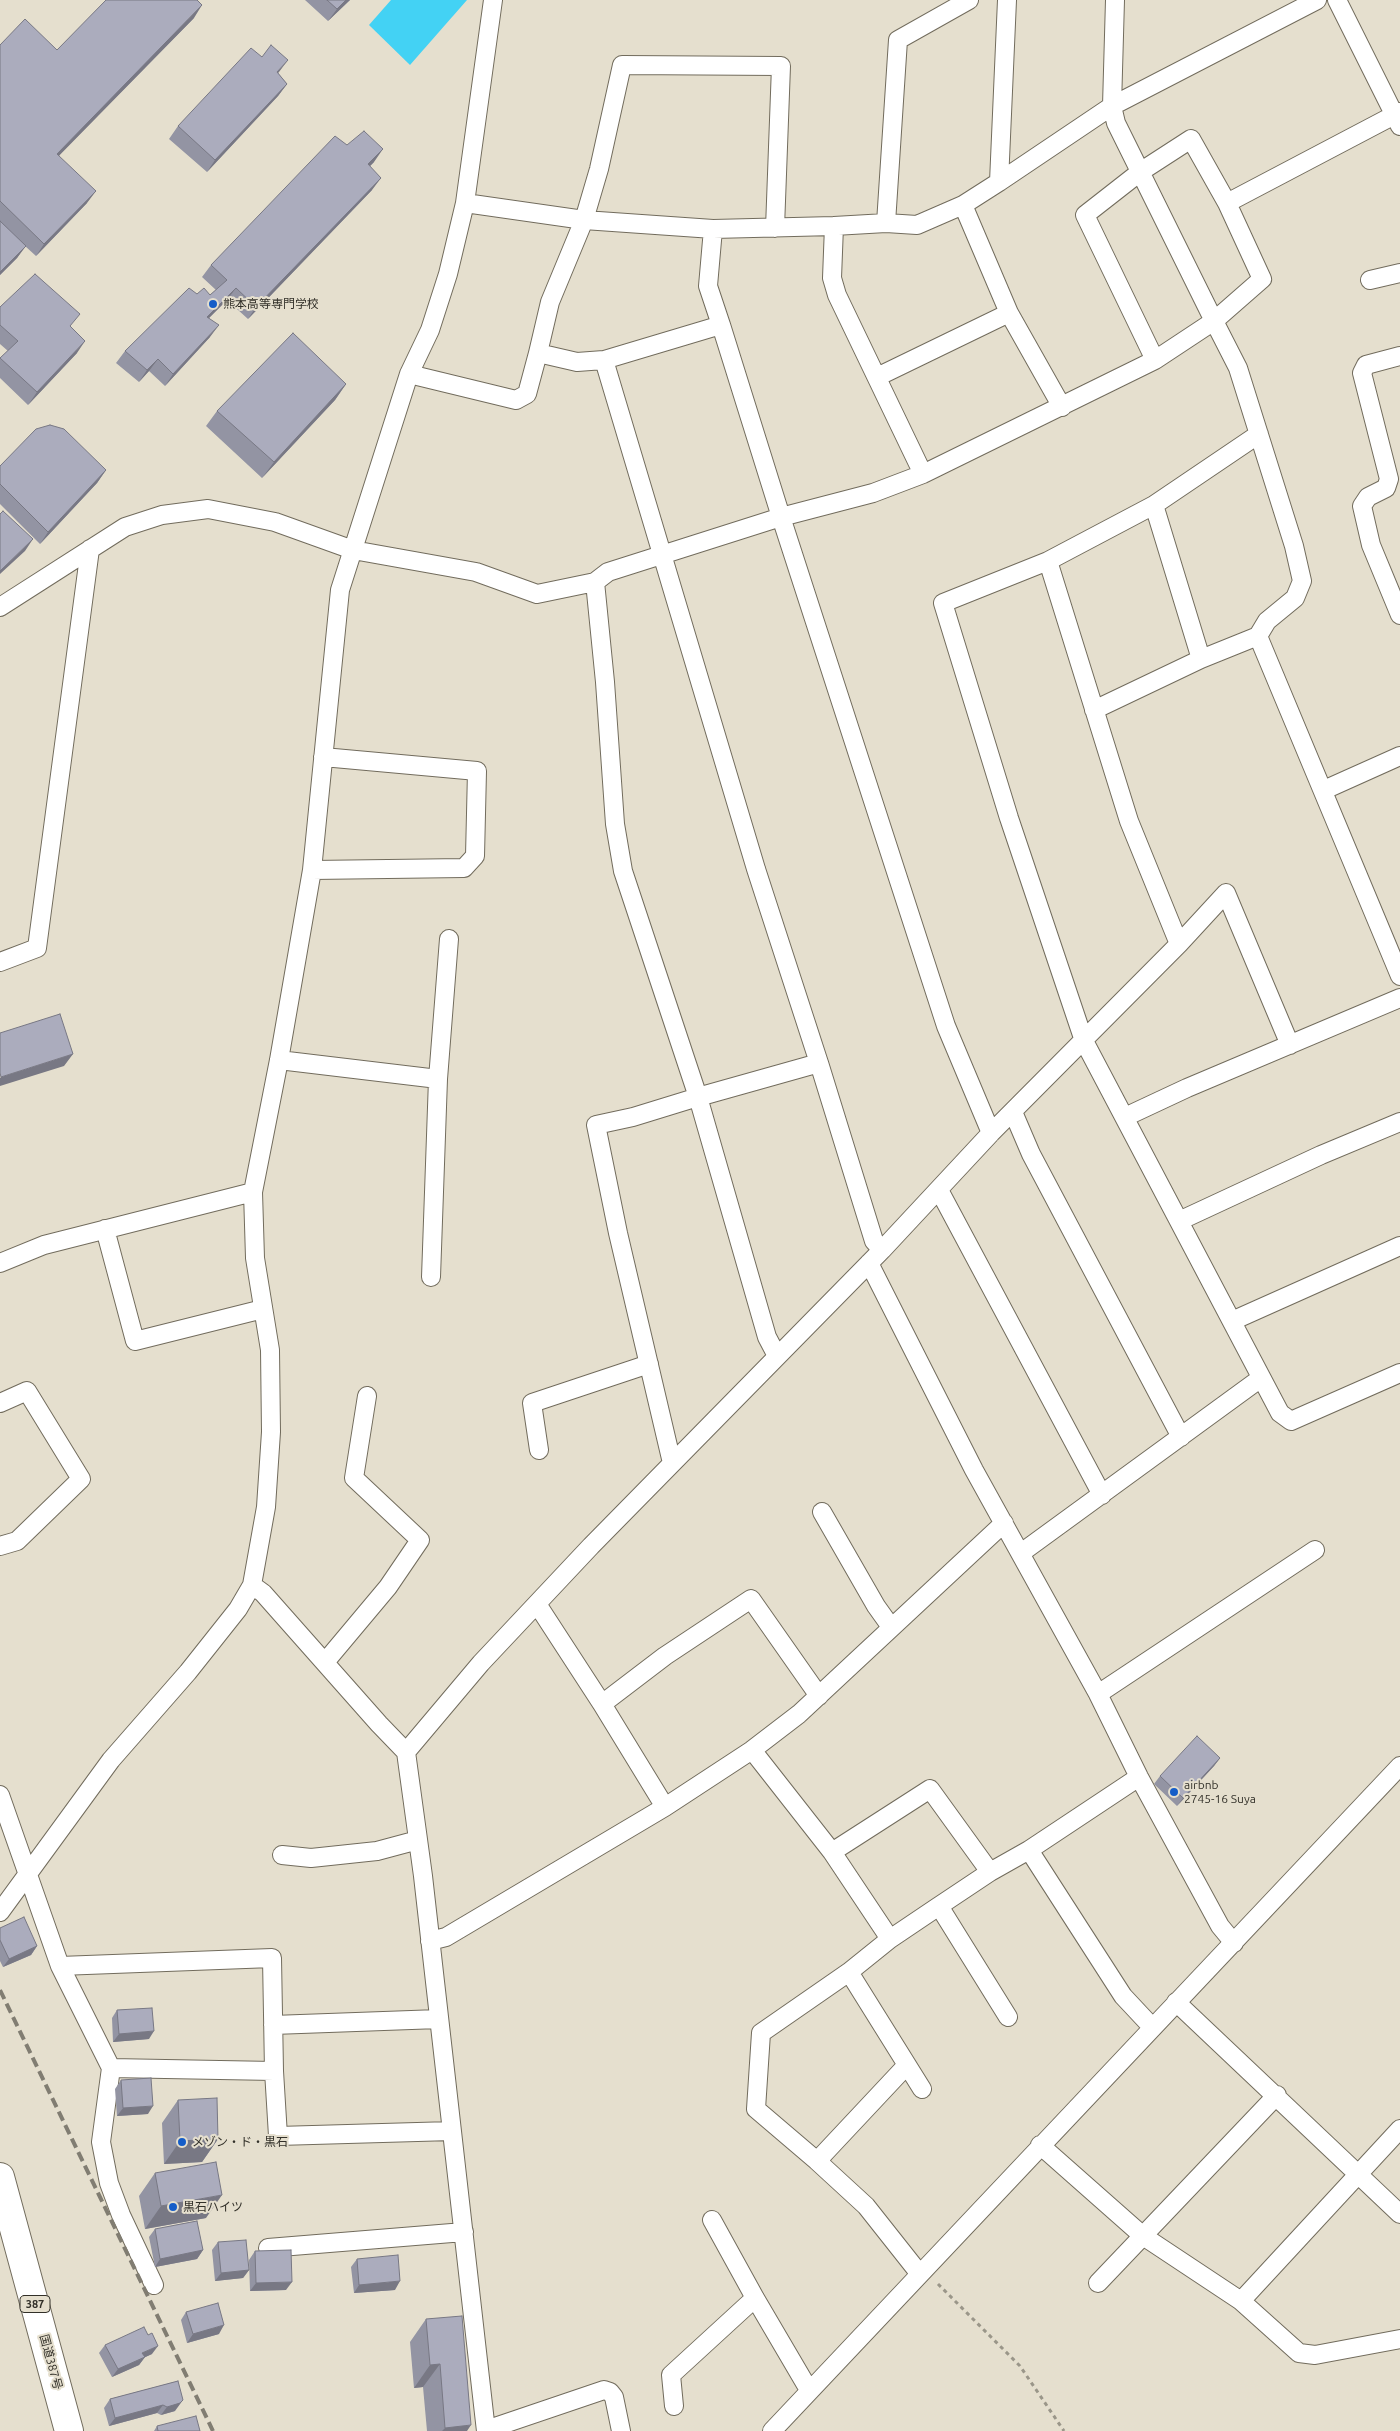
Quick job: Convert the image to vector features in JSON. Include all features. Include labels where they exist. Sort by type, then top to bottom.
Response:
[{"type":"highway","name":"国道387号","points":[[0,2177],[69,2431]]},
{"type":"street","points":[[0,1912],[111,1760],[188,1672],[238,1609],[252,1585],[266,1507],[271,1432],[270,1350],[255,1258],[253,1192],[280,1060],[312,870],[340,590],[409,374],[430,330],[448,274],[465,203],[493,0]]},
{"type":"street","points":[[886,223],[898,40],[969,0]]},
{"type":"street","points":[[999,182],[1007,0]]},
{"type":"street","points":[[1094,710],[1201,659],[1258,636],[1267,621],[1295,598],[1302,581],[1294,546],[1238,368],[1116,123],[1112,106],[1115,0]]},
{"type":"street","points":[[465,203],[584,220],[713,229],[886,223],[917,224],[963,204],[1112,106],[1317,0]]},
{"type":"street","points":[[1227,203],[1399,117],[1337,0]]},
{"type":"street","points":[[409,374],[516,400],[527,394],[550,302],[584,220],[599,169],[622,65],[781,66],[776,228]]},
{"type":"street","points":[[0,607],[125,527],[162,515],[208,509],[275,522],[353,550],[476,572],[537,594],[595,582],[608,572],[781,517],[873,494],[923,474],[1155,360],[1214,321],[1262,279],[1227,203],[1191,139],[1140,172],[1085,215],[1155,360]]},
{"type":"street","points":[[963,204],[1009,313],[1062,407]]},
{"type":"street","points":[[834,226],[832,278],[835,287],[923,474]]},
{"type":"street","points":[[713,229],[708,286],[946,1026],[991,1133]]},
{"type":"street","points":[[1370,280],[1400,273]]},
{"type":"street","points":[[877,377],[1009,313]]},
{"type":"street","points":[[538,353],[577,362],[604,360],[722,325]]},
{"type":"street","points":[[1400,356],[1366,365],[1362,373],[1389,479],[1386,488],[1368,497],[1362,506],[1371,546],[1400,615]]},
{"type":"street","points":[[604,360],[756,869],[874,1241],[882,1250]]},
{"type":"street","points":[[1259,434],[1154,505],[1048,561],[943,603],[1009,818],[1084,1041],[1280,1413],[1291,1421],[1400,1373]]},
{"type":"street","points":[[1154,505],[1201,659]]},
{"type":"street","points":[[0,962],[37,948],[90,549]]},
{"type":"street","points":[[1048,561],[1129,821],[1179,944]]},
{"type":"street","points":[[595,582],[605,682],[615,824],[623,871],[698,1097],[767,1337],[777,1356]]},
{"type":"street","points":[[1258,636],[1324,790],[1400,976]]},
{"type":"street","points":[[1324,790],[1400,756]]},
{"type":"street","points":[[312,870],[464,868],[476,856],[477,771],[323,757]]},
{"type":"street","points":[[406,1752],[481,1663],[672,1463],[882,1250],[991,1133],[1179,944],[1226,893],[1290,1045]]},
{"type":"street","points":[[431,1277],[438,1079],[449,939]]},
{"type":"street","points":[[1125,1117],[1400,998]]},
{"type":"street","points":[[280,1060],[438,1079]]},
{"type":"street","points":[[672,1463],[618,1233],[596,1124],[633,1117],[819,1063]]},
{"type":"street","points":[[1013,1112],[1031,1154],[1181,1437]]},
{"type":"street","points":[[1180,1221],[1321,1155],[1400,1122]]},
{"type":"street","points":[[939,1190],[1102,1495]]},
{"type":"street","points":[[0,1263],[44,1245],[253,1192]]},
{"type":"street","points":[[105,1229],[135,1341],[263,1309]]},
{"type":"street","points":[[1232,1321],[1400,1246]]},
{"type":"street","points":[[869,1263],[974,1470],[1098,1694],[1139,1777],[1220,1926],[1234,1943]]},
{"type":"street","points":[[539,1450],[532,1403],[649,1364]]},
{"type":"street","points":[[1021,1553],[1261,1378]]},
{"type":"street","points":[[0,1403],[27,1391],[81,1479],[17,1541],[0,1546]]},
{"type":"street","points":[[326,1661],[388,1587],[420,1540],[354,1478],[367,1396]]},
{"type":"street","points":[[822,1512],[876,1606],[891,1627]]},
{"type":"street","points":[[430,1941],[446,1937],[665,1807],[752,1750],[820,1696],[891,1627],[1004,1523]]},
{"type":"street","points":[[1098,1694],[1315,1550]]},
{"type":"street","points":[[252,1585],[263,1593],[326,1661],[379,1724],[406,1752],[430,1941],[486,2431],[604,2390],[610,2392],[614,2397],[621,2431]]},
{"type":"street","points":[[602,1704],[664,1656],[751,1599],[820,1696]]},
{"type":"street","points":[[538,1604],[665,1807]]},
{"type":"street","points":[[752,1750],[832,1852],[890,1939]]},
{"type":"street","points":[[772,2431],[919,2273],[1400,1766]]},
{"type":"street","points":[[919,2273],[866,2206],[756,2109],[761,2033],[849,1972],[890,1939],[990,1872],[1029,1850],[1139,1777]]},
{"type":"street","points":[[832,1852],[930,1789],[990,1872]]},
{"type":"street","points":[[0,1795],[60,1966],[111,2068],[101,2142],[109,2183],[121,2216],[154,2286]]},
{"type":"street","points":[[282,1855],[311,1858],[377,1851],[418,1840]]},
{"type":"street","points":[[1029,1850],[1123,1996],[1152,2027]]},
{"type":"street","points":[[939,1906],[1008,2017]]},
{"type":"street","points":[[60,1966],[272,1958],[274,2071],[278,2136],[452,2132]]},
{"type":"street","points":[[849,1972],[922,2089]]},
{"type":"street","points":[[1176,2002],[1277,2095],[1400,2214]]},
{"type":"street","points":[[273,2024],[439,2019]]},
{"type":"street","points":[[817,2161],[907,2066]]},
{"type":"street","points":[[111,2068],[274,2071]]},
{"type":"street","points":[[1098,2283],[1277,2095]]},
{"type":"street","points":[[1241,2301],[1400,2129]]},
{"type":"street","points":[[1040,2146],[1143,2236],[1241,2301],[1300,2353],[1315,2355],[1400,2339]]},
{"type":"street","points":[[712,2220],[809,2390]]},
{"type":"street","points":[[268,2248],[464,2232]]},
{"type":"street","points":[[674,2406],[671,2375],[755,2298]]},
{"type":"path","points":[[919,2273],[936,2281],[1020,2366],[1064,2431]]},
{"type":"water","points":[[391,0],[467,0],[410,65],[369,25]]},
{"type":"building","points":[[106,0],[197,0],[202,5],[57,154],[96,191],[44,244],[0,201],[0,45],[25,19],[57,50]]},
{"type":"building","points":[[327,0],[346,0],[337,9]]},
{"type":"building","points":[[271,45],[288,60],[277,72],[287,84],[215,160],[178,126],[251,48],[262,57]]},
{"type":"building","points":[[364,131],[383,149],[368,164],[381,178],[256,307],[236,288],[207,317],[219,325],[173,374],[158,359],[147,370],[125,351],[189,288],[197,294],[204,288],[210,295],[227,280],[211,265],[335,136],[347,145]]},
{"type":"building","points":[[0,221],[26,246],[0,272]]},
{"type":"building","points":[[35,274],[80,314],[70,326],[85,341],[37,392],[0,358],[18,341],[0,325],[0,307]]},
{"type":"building","points":[[293,333],[346,384],[274,462],[217,411]]},
{"type":"building","points":[[50,425],[64,429],[106,470],[48,532],[0,484],[0,466],[36,429]]},
{"type":"building","points":[[3,511],[33,539],[0,571],[0,514]]},
{"type":"building","points":[[60,1014],[73,1054],[1,1077],[0,1033]]},
{"type":"building","points":[[1197,1736],[1220,1758],[1183,1798],[1160,1776]]},
{"type":"building","points":[[24,1917],[37,1946],[9,1959],[0,1940],[0,1928]]},
{"type":"building","points":[[152,2008],[154,2031],[119,2034],[117,2010]]},
{"type":"building","points":[[151,2078],[153,2106],[123,2108],[121,2080]]},
{"type":"building","points":[[217,2098],[218,2139],[180,2141],[178,2100]]},
{"type":"building","points":[[216,2162],[222,2195],[161,2206],[155,2173]]},
{"type":"building","points":[[197,2221],[203,2250],[160,2259],[155,2229]]},
{"type":"building","points":[[246,2240],[249,2270],[221,2273],[218,2242]]},
{"type":"building","points":[[291,2250],[292,2282],[256,2283],[255,2251]]},
{"type":"building","points":[[398,2255],[400,2281],[359,2285],[357,2259]]},
{"type":"building","points":[[218,2303],[224,2325],[193,2334],[186,2312]]},
{"type":"building","points":[[462,2316],[471,2425],[445,2428],[440,2364],[430,2365],[426,2319]]},
{"type":"building","points":[[144,2327],[148,2335],[152,2333],[158,2346],[142,2353],[145,2357],[118,2369],[105,2345]]},
{"type":"building","points":[[178,2381],[183,2400],[180,2403],[167,2407],[163,2405],[115,2418],[110,2399]]},
{"type":"building","points":[[196,2416],[200,2431],[158,2431],[157,2426]]},
{"type":"railway","points":[[0,1990],[213,2431]]},
{"type":"place","name":"熊本高等専門学校","points":[[213,304]]},
{"type":"place","name":"airbnb 2745-16 Suya","points":[[1174,1792]]},
{"type":"place","name":"メゾン・ド・黒石","points":[[182,2142]]},
{"type":"place","name":"黒石ハイツ","points":[[173,2207]]}]
